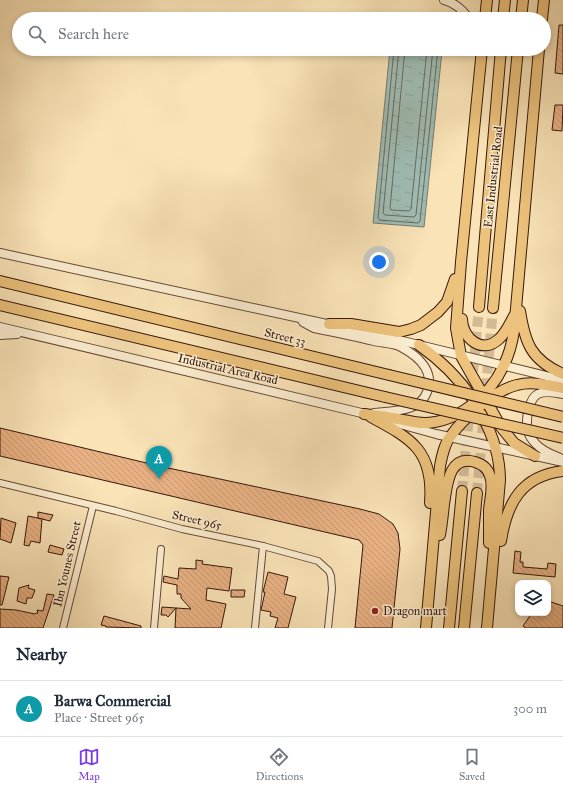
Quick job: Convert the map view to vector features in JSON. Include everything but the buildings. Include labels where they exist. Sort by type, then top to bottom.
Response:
[{"type":"main road","points":[[486,12],[487,0]]},
{"type":"main road","points":[[504,12],[505,0]]},
{"type":"main road","points":[[522,12],[523,0]]},
{"type":"main road","points":[[543,12],[544,0]]},
{"type":"main road","name":"East Industrial Road","points":[[461,262],[481,56]]},
{"type":"main road","name":"East Industrial Road","points":[[479,307],[500,56]]},
{"type":"main road","name":"East Industrial Road","points":[[493,308],[517,56]]},
{"type":"main road","points":[[485,398],[504,366],[511,345],[518,297],[522,234],[538,56]]},
{"type":"main road","points":[[475,117],[478,156],[462,328],[473,342],[487,346],[499,339],[504,333],[516,311]]},
{"type":"main road","points":[[329,324],[351,324],[399,332],[421,325],[438,312],[447,302],[461,262]]},
{"type":"main road","points":[[461,262],[456,328],[461,356],[501,427],[521,449],[535,456]]},
{"type":"main road","name":"Street 33","points":[[0,282],[563,417]]},
{"type":"main road","points":[[518,297],[527,344],[540,361],[563,374]]},
{"type":"main road","points":[[0,305],[563,438]]},
{"type":"main road","points":[[419,345],[448,368],[461,383],[476,405],[492,434],[499,459],[500,480],[487,628]]},
{"type":"main road","points":[[426,628],[440,466],[446,444],[476,405],[485,398],[518,384],[544,384],[563,388]]},
{"type":"main road","points":[[364,414],[424,423],[445,419],[476,405]]},
{"type":"main road","points":[[364,414],[405,437],[418,450],[425,461],[429,472],[431,486],[428,537],[430,580]]},
{"type":"main road","points":[[430,580],[440,539],[449,476],[459,463],[474,461],[484,466],[490,476],[490,589]]},
{"type":"main road","points":[[490,589],[506,515],[514,499],[532,482],[550,474],[563,471]]},
{"type":"main road","points":[[449,628],[462,491]]},
{"type":"main road","points":[[464,628],[477,493]]},
{"type":"street","points":[[447,0],[464,12]]},
{"type":"street","points":[[544,12],[548,0]]},
{"type":"street","points":[[0,253],[291,316],[314,328],[399,346],[423,363],[428,371],[430,379],[426,396],[421,402],[407,409],[364,414]]},
{"type":"street","name":"Street 33","points":[[291,316],[563,380]]},
{"type":"street","name":"Industrial Area Road","points":[[0,327],[364,414],[402,426],[450,437]]},
{"type":"street","points":[[0,335],[27,334]]},
{"type":"street","points":[[563,394],[544,392],[536,395],[528,411],[527,422],[528,430],[536,445],[563,460]]},
{"type":"street","points":[[450,437],[535,456],[563,460]]},
{"type":"street","name":"Street 965","points":[[0,483],[182,529],[263,546],[318,561],[329,571],[331,576],[332,589],[328,628]]},
{"type":"street","name":"Ibn Younes Street","points":[[63,628],[93,506]]},
{"type":"street","points":[[255,628],[263,546]]},
{"type":"street","points":[[154,628],[161,549]]},
{"type":"water","points":[[389,56],[441,56],[424,227],[373,223]]},
{"type":"tunnel","points":[[462,491],[479,307]]},
{"type":"tunnel","points":[[477,493],[493,308]]},
{"type":"place","name":"Barwa Commercial","points":[[159,479]]},
{"type":"place","name":"Dragon mart","points":[[375,611]]}]
